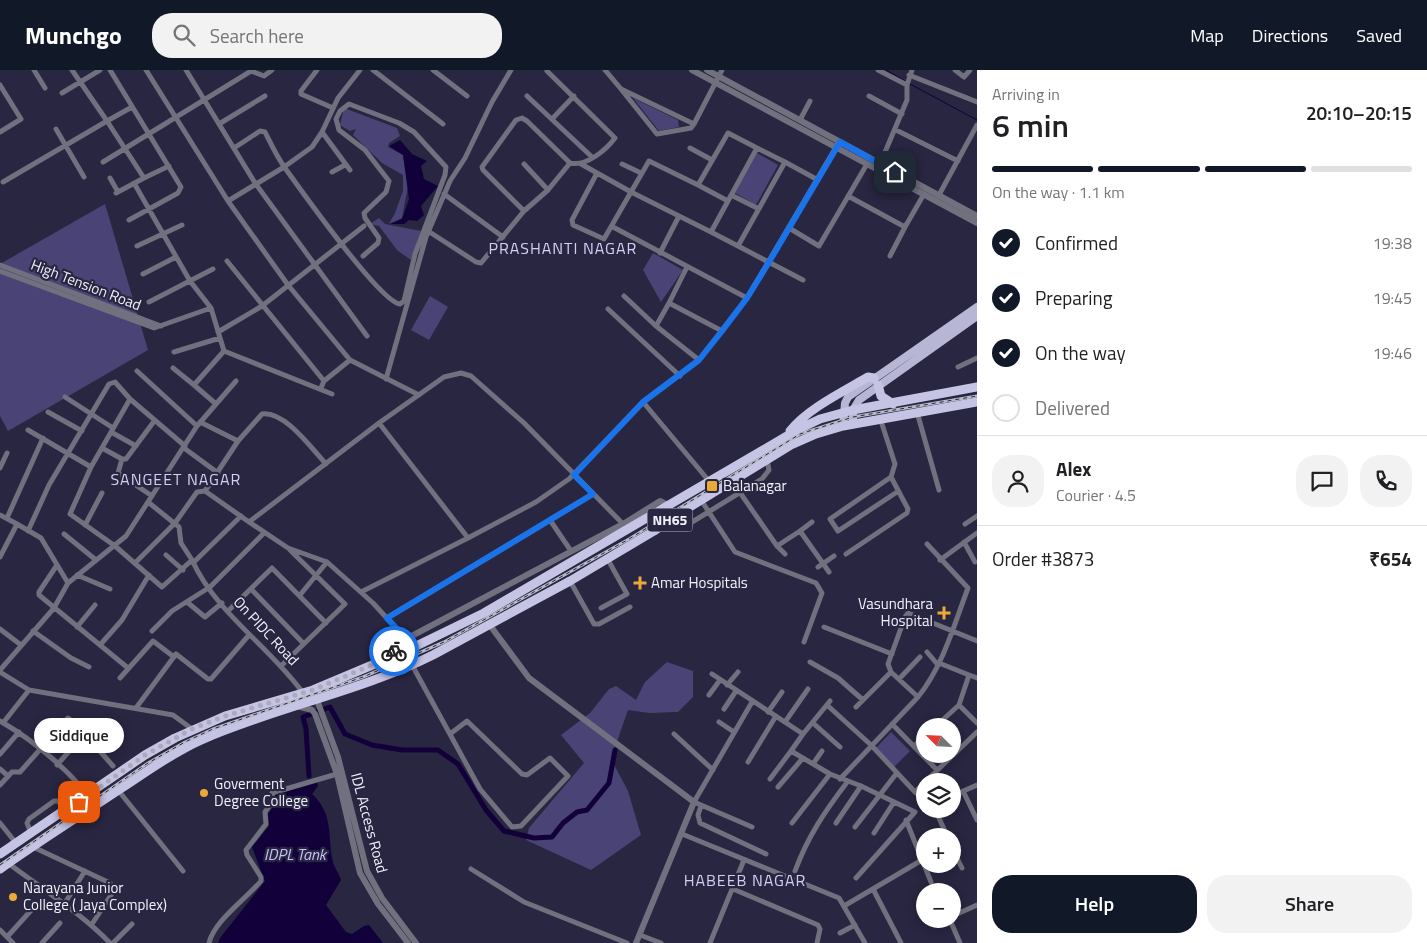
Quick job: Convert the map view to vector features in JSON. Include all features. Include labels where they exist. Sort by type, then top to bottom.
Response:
[{"type":"highway","points":[[786,435],[802,419],[840,393],[868,377],[876,382],[882,396],[893,404]]},
{"type":"highway","name":"NH65","points":[[0,854],[150,752],[192,729],[225,716],[303,693],[408,650],[484,613],[625,527],[668,505],[786,435],[820,419],[853,410],[977,387]]},
{"type":"highway","name":"NH65","points":[[319,703],[412,665],[490,624],[654,531],[732,480],[816,434],[880,418],[977,402]]},
{"type":"highway","points":[[555,571],[566,582]]},
{"type":"highway","points":[[4,866],[118,790],[199,741],[297,706],[319,703]]},
{"type":"highway","points":[[79,802],[86,812]]},
{"type":"main road","points":[[853,424],[853,410],[857,402],[876,382],[977,307]]},
{"type":"main road","points":[[843,426],[848,397],[876,382],[977,316]]},
{"type":"street","points":[[34,70],[45,88]]},
{"type":"street","points":[[72,70],[144,178]]},
{"type":"street","points":[[62,93],[100,70]]},
{"type":"street","points":[[110,70],[181,185],[181,191],[129,220]]},
{"type":"street","points":[[146,70],[228,201],[288,286],[350,360],[419,395]]},
{"type":"street","points":[[103,162],[251,71],[264,76],[272,70]]},
{"type":"street","points":[[317,70],[301,91],[301,94],[333,108]]},
{"type":"street","points":[[228,201],[284,167],[312,147],[322,132],[338,98],[360,70]]},
{"type":"street","points":[[373,70],[443,124]]},
{"type":"street","points":[[433,70],[441,72],[467,96]]},
{"type":"street","points":[[386,379],[428,230],[444,194],[511,70]]},
{"type":"street","points":[[605,70],[657,134],[691,128],[718,76]]},
{"type":"street","points":[[692,70],[718,76],[838,145],[880,164],[977,216]]},
{"type":"street","points":[[707,70],[800,120],[867,164],[977,223]]},
{"type":"street","points":[[878,70],[907,84]]},
{"type":"street","points":[[955,70],[964,76],[970,70]]},
{"type":"street","points":[[188,71],[255,183],[368,336]]},
{"type":"street","points":[[547,71],[615,136],[615,139],[581,164]]},
{"type":"street","points":[[880,164],[896,130],[907,100],[907,84],[911,73],[977,101]]},
{"type":"street","points":[[0,85],[21,118],[0,132]]},
{"type":"street","points":[[620,89],[694,124]]},
{"type":"street","points":[[219,124],[265,96]]},
{"type":"street","points":[[527,96],[592,157]]},
{"type":"street","points":[[552,119],[574,96]]},
{"type":"street","points":[[869,96],[902,114]]},
{"type":"street","points":[[800,120],[810,102]]},
{"type":"street","points":[[234,148],[263,131],[284,167],[381,292],[396,304],[402,304],[415,254],[443,182],[446,167],[414,132],[399,123],[349,104],[340,111],[336,119],[339,130],[365,150],[384,172],[389,185],[386,192],[364,213],[365,218],[379,238],[378,243],[363,256]]},
{"type":"street","points":[[3,182],[132,107]]},
{"type":"street","points":[[524,211],[483,170],[482,166],[516,120],[522,118],[570,163],[581,164],[631,192],[802,280]]},
{"type":"street","points":[[939,195],[977,125]]},
{"type":"street","points":[[56,129],[84,177]]},
{"type":"street","points":[[896,130],[958,161]]},
{"type":"street","points":[[322,132],[350,170]]},
{"type":"street","points":[[698,186],[728,133],[818,180]]},
{"type":"street","points":[[361,592],[536,502],[574,475],[643,402],[699,360],[747,298],[838,145]]},
{"type":"street","points":[[690,148],[712,160]]},
{"type":"street","points":[[711,232],[757,148]]},
{"type":"street","points":[[597,173],[572,223],[604,239],[613,227],[646,162],[651,161],[728,201]]},
{"type":"street","points":[[738,246],[785,162]]},
{"type":"street","points":[[428,230],[476,262],[481,263],[524,211],[548,190],[570,163]]},
{"type":"street","points":[[524,164],[548,190]]},
{"type":"street","points":[[622,164],[641,173]]},
{"type":"street","points":[[789,228],[819,246],[867,164]]},
{"type":"street","points":[[332,172],[345,165]]},
{"type":"street","points":[[110,178],[117,192],[169,166]]},
{"type":"street","points":[[134,183],[190,281],[211,308],[224,351]]},
{"type":"street","points":[[444,194],[503,237]]},
{"type":"street","points":[[890,256],[924,194]]},
{"type":"street","points":[[731,195],[759,209]]},
{"type":"street","points":[[848,196],[905,227]]},
{"type":"street","points":[[660,253],[679,216]]},
{"type":"street","points":[[137,246],[182,225]]},
{"type":"street","points":[[218,332],[262,306],[364,226]]},
{"type":"street","points":[[613,227],[747,298]]},
{"type":"street","points":[[143,274],[176,257]]},
{"type":"street","points":[[227,261],[324,381]]},
{"type":"street","name":"High Tension Road","points":[[0,265],[163,327]]},
{"type":"street","points":[[656,326],[686,267]]},
{"type":"street","points":[[149,302],[213,269]]},
{"type":"street","name":"High Tension Road","points":[[0,271],[154,328],[163,327],[211,308]]},
{"type":"street","points":[[624,296],[656,326],[699,360]]},
{"type":"street","points":[[669,303],[722,331]]},
{"type":"street","points":[[608,309],[680,376]]},
{"type":"street","points":[[174,352],[220,338]]},
{"type":"street","points":[[194,384],[224,351]]},
{"type":"street","points":[[224,351],[332,394]]},
{"type":"street","points":[[958,367],[977,358]]},
{"type":"street","points":[[320,388],[324,381],[350,360]]},
{"type":"street","points":[[173,368],[216,404]]},
{"type":"street","points":[[137,370],[199,424],[238,442]]},
{"type":"street","points":[[249,522],[378,423],[444,377],[461,373],[468,374],[524,423],[625,527],[572,551],[406,639],[391,657]]},
{"type":"street","points":[[28,531],[49,485],[111,382],[115,382],[184,447],[218,473]]},
{"type":"street","points":[[192,729],[173,715],[29,690],[0,671],[54,608],[68,584],[126,536],[199,424],[236,382]]},
{"type":"street","points":[[65,398],[136,446]]},
{"type":"street","points":[[130,398],[91,467],[70,511],[71,516],[115,546],[158,585],[165,586],[241,516]]},
{"type":"street","points":[[643,402],[709,481]]},
{"type":"street","points":[[48,412],[82,431]]},
{"type":"street","points":[[917,412],[939,490]]},
{"type":"street","points":[[204,491],[238,442],[262,414],[270,413],[287,422],[326,464]]},
{"type":"street","points":[[846,554],[906,514],[908,509],[891,478],[895,464],[880,418]]},
{"type":"street","points":[[102,448],[122,459],[126,459],[155,420]]},
{"type":"street","points":[[378,423],[468,538]]},
{"type":"street","points":[[28,430],[91,467]]},
{"type":"street","points":[[6,518],[43,438]]},
{"type":"street","points":[[0,468],[7,453]]},
{"type":"street","points":[[122,459],[118,473],[152,496]]},
{"type":"street","points":[[684,527],[762,479],[769,470],[767,460]]},
{"type":"street","points":[[891,478],[830,519],[838,531],[897,492]]},
{"type":"street","points":[[732,480],[776,546],[784,554]]},
{"type":"street","points":[[135,563],[174,523],[197,492],[204,491],[288,548],[345,604],[282,665]]},
{"type":"street","points":[[85,526],[102,493]]},
{"type":"street","points":[[387,618],[593,494]]},
{"type":"street","points":[[701,499],[735,552],[816,584],[820,588],[822,593],[804,642]]},
{"type":"street","points":[[148,502],[174,523]]},
{"type":"street","points":[[0,515],[41,538],[68,584]]},
{"type":"street","points":[[965,524],[977,516]]},
{"type":"street","points":[[550,520],[572,551]]},
{"type":"street","points":[[776,546],[812,522]]},
{"type":"street","name":"On PIDC Road","points":[[174,523],[180,530],[184,550],[228,611],[249,635],[282,665],[303,693]]},
{"type":"street","points":[[0,557],[3,545],[17,524]]},
{"type":"street","points":[[800,531],[829,572]]},
{"type":"street","points":[[152,632],[172,611],[210,587],[264,533]]},
{"type":"street","points":[[940,560],[977,533]]},
{"type":"street","points":[[64,534],[96,560]]},
{"type":"street","points":[[964,542],[975,562]]},
{"type":"street","points":[[840,779],[918,697],[939,664],[968,588],[927,544]]},
{"type":"street","points":[[288,548],[327,562],[387,618],[406,639],[408,650]]},
{"type":"street","points":[[166,556],[182,570]]},
{"type":"street","points":[[818,568],[834,556]]},
{"type":"street","points":[[600,608],[627,594],[607,558]]},
{"type":"street","points":[[300,595],[327,562]]},
{"type":"street","points":[[58,565],[39,592],[41,598],[128,668]]},
{"type":"street","points":[[228,611],[272,568],[326,623]]},
{"type":"street","points":[[77,575],[110,589]]},
{"type":"street","points":[[100,645],[122,620],[149,575]]},
{"type":"street","points":[[566,582],[594,624],[598,624],[630,607]]},
{"type":"street","points":[[250,589],[303,643]]},
{"type":"street","points":[[187,602],[205,617],[222,603]]},
{"type":"street","points":[[77,627],[95,605]]},
{"type":"street","points":[[918,697],[890,672],[888,664],[908,613],[977,641]]},
{"type":"street","points":[[490,624],[529,678],[694,802],[752,827]]},
{"type":"street","points":[[824,627],[892,654]]},
{"type":"street","points":[[0,629],[21,645]]},
{"type":"street","points":[[33,631],[71,658],[89,667]]},
{"type":"street","points":[[136,708],[176,654],[208,679],[211,679],[249,635]]},
{"type":"street","points":[[120,678],[153,640],[174,657]]},
{"type":"street","points":[[927,652],[939,664],[977,678]]},
{"type":"street","points":[[899,679],[920,657]]},
{"type":"street","points":[[810,662],[838,678],[863,700]]},
{"type":"street","points":[[412,665],[480,789],[512,827],[521,826],[568,776],[550,758],[528,775],[522,774],[467,721],[450,734]]},
{"type":"street","points":[[728,685],[738,672]]},
{"type":"street","points":[[856,707],[890,672]]},
{"type":"street","points":[[712,674],[803,734]]},
{"type":"street","points":[[945,718],[959,705],[969,675]]},
{"type":"street","points":[[709,695],[720,680]]},
{"type":"street","points":[[785,722],[808,689]]},
{"type":"street","points":[[29,690],[2,722],[19,732],[41,750],[88,795],[95,806]]},
{"type":"street","points":[[724,709],[736,691]]},
{"type":"street","points":[[768,712],[782,692]]},
{"type":"street","points":[[636,943],[694,802],[752,702]]},
{"type":"street","name":"IDL Access Road","points":[[319,703],[331,732],[366,871],[382,898],[416,943]]},
{"type":"street","points":[[770,779],[803,734],[829,703],[915,792]]},
{"type":"street","points":[[959,705],[977,723]]},
{"type":"street","points":[[297,706],[312,710],[320,728],[337,774],[360,873],[378,904],[408,943]]},
{"type":"street","points":[[748,762],[776,716]]},
{"type":"street","points":[[0,785],[12,772],[20,772],[68,718],[91,734],[98,750],[113,766]]},
{"type":"street","points":[[719,722],[734,732]]},
{"type":"street","points":[[813,724],[840,747]]},
{"type":"street","points":[[892,724],[937,770]]},
{"type":"street","points":[[0,754],[19,732]]},
{"type":"street","points":[[323,736],[331,732]]},
{"type":"street","points":[[934,773],[977,732]]},
{"type":"street","points":[[674,734],[713,770]]},
{"type":"street","points":[[57,765],[72,748]]},
{"type":"street","points":[[791,751],[840,779],[861,786],[914,812],[856,878]]},
{"type":"street","points":[[813,764],[822,751]]},
{"type":"street","points":[[778,786],[803,758]]},
{"type":"street","points":[[0,769],[8,776]]},
{"type":"street","points":[[209,943],[214,933],[231,912],[261,881],[261,877],[247,855],[246,850],[266,824],[265,812],[273,801],[272,793],[337,774]]},
{"type":"street","points":[[792,823],[830,774]]},
{"type":"street","points":[[855,827],[896,774]]},
{"type":"street","points":[[795,871],[807,840],[833,799],[848,781]]},
{"type":"street","points":[[977,785],[963,791],[977,820]]},
{"type":"street","points":[[836,823],[861,786]]},
{"type":"street","points":[[118,790],[183,871]]},
{"type":"street","points":[[31,833],[28,823],[29,819],[54,801],[58,801],[66,810]]},
{"type":"street","points":[[874,833],[894,802]]},
{"type":"street","points":[[701,806],[698,815],[700,823],[766,854]]},
{"type":"street","points":[[906,820],[916,845]]},
{"type":"street","points":[[0,824],[16,843]]},
{"type":"street","points":[[682,834],[839,898],[865,943]]},
{"type":"street","points":[[33,847],[110,883],[115,889],[92,924]]},
{"type":"street","points":[[710,943],[744,860]]},
{"type":"street","points":[[844,906],[916,863]]},
{"type":"street","points":[[4,866],[92,924],[112,943],[132,924]]},
{"type":"street","points":[[471,869],[524,902],[627,943]]},
{"type":"street","points":[[63,906],[85,871]]},
{"type":"street","points":[[927,873],[931,882]]},
{"type":"street","points":[[873,888],[900,943]]},
{"type":"street","points":[[733,889],[818,925],[820,929],[817,943]]},
{"type":"street","points":[[961,912],[977,904]]},
{"type":"street","points":[[7,937],[36,906]]},
{"type":"street","points":[[42,943],[60,923]]},
{"type":"street","points":[[840,933],[855,925]]},
{"type":"street","points":[[953,928],[960,943]]},
{"type":"street","points":[[0,932],[13,943]]},
{"type":"street","points":[[640,934],[661,943]]},
{"type":"shaded area","points":[[633,98],[678,120],[679,127],[659,131]]},
{"type":"shaded area","points":[[344,108],[397,128],[400,136],[389,143],[388,147],[403,155],[408,186],[402,218],[389,224],[403,191],[403,175],[382,163],[353,135],[356,129],[350,131],[340,125]]},
{"type":"shaded area","points":[[757,153],[778,165],[756,205],[735,193]]},
{"type":"shaded area","points":[[105,204],[148,350],[8,431],[0,416],[0,264]]},
{"type":"shaded area","points":[[379,218],[385,224],[421,231],[411,260],[397,250],[379,226],[370,224]]},
{"type":"shaded area","points":[[653,253],[683,270],[661,302],[643,270]]},
{"type":"shaded area","points":[[430,296],[448,307],[429,340],[411,330]]},
{"type":"shaded area","points":[[667,662],[693,671],[693,697],[678,712],[649,713],[628,710],[611,759],[628,791],[641,835],[591,870],[526,840],[529,828],[584,763],[561,735],[590,713],[609,689],[616,686],[636,700],[645,682]]},
{"type":"shaded area","points":[[891,732],[910,751],[894,767],[876,748]]},
{"type":"water","points":[[400,140],[412,154],[427,161],[421,166],[424,179],[438,186],[421,206],[424,215],[417,221],[409,220],[404,224],[390,224],[402,219],[409,199],[403,155],[389,146]]},
{"type":"water","name":"IDPL Tank","points":[[317,782],[318,786],[312,794],[319,801],[327,816],[333,861],[341,880],[326,905],[346,932],[352,934],[369,925],[383,943],[218,943],[265,881],[252,847],[269,826],[268,814],[275,804],[275,793]]},
{"type":"waterway","points":[[886,70],[907,82]]},
{"type":"waterway","points":[[910,84],[977,120]]},
{"type":"waterway","points":[[309,776],[306,729],[303,717],[330,707],[345,734],[372,745],[402,750],[438,750],[458,764],[486,810],[504,831],[534,838],[552,837],[563,823],[577,812],[587,810],[609,783],[615,750]]},
{"type":"railway","points":[[0,865],[148,763],[185,742],[213,729],[363,677],[444,642],[629,539],[800,434],[853,417],[977,396]]},
{"type":"way so far","points":[[79,802],[145,755],[192,729],[225,716],[313,690],[391,657],[394,651]]},
{"type":"place","name":"Balanagar","points":[[712,486]]},
{"type":"place","name":"Amar Hospitals","points":[[640,583]]},
{"type":"place","name":"Vasundhara Hospital","points":[[944,613]]},
{"type":"place","name":"Goverment Degree College","points":[[204,793]]},
{"type":"place","name":"Siddique","points":[[79,802]]},
{"type":"place","name":"Narayana Junior College ( Jaya Complex)","points":[[13,897]]},
{"type":"district","name":"PRASHANTI NAGAR","points":[[563,248]]},
{"type":"district","name":"SANGEET NAGAR","points":[[176,479]]},
{"type":"district","name":"HABEEB NAGAR","points":[[745,880]]},
{"type":"route","points":[[394,651],[406,639],[387,618],[593,494],[574,475],[643,402],[699,360],[747,298],[840,142],[895,172]]}]
